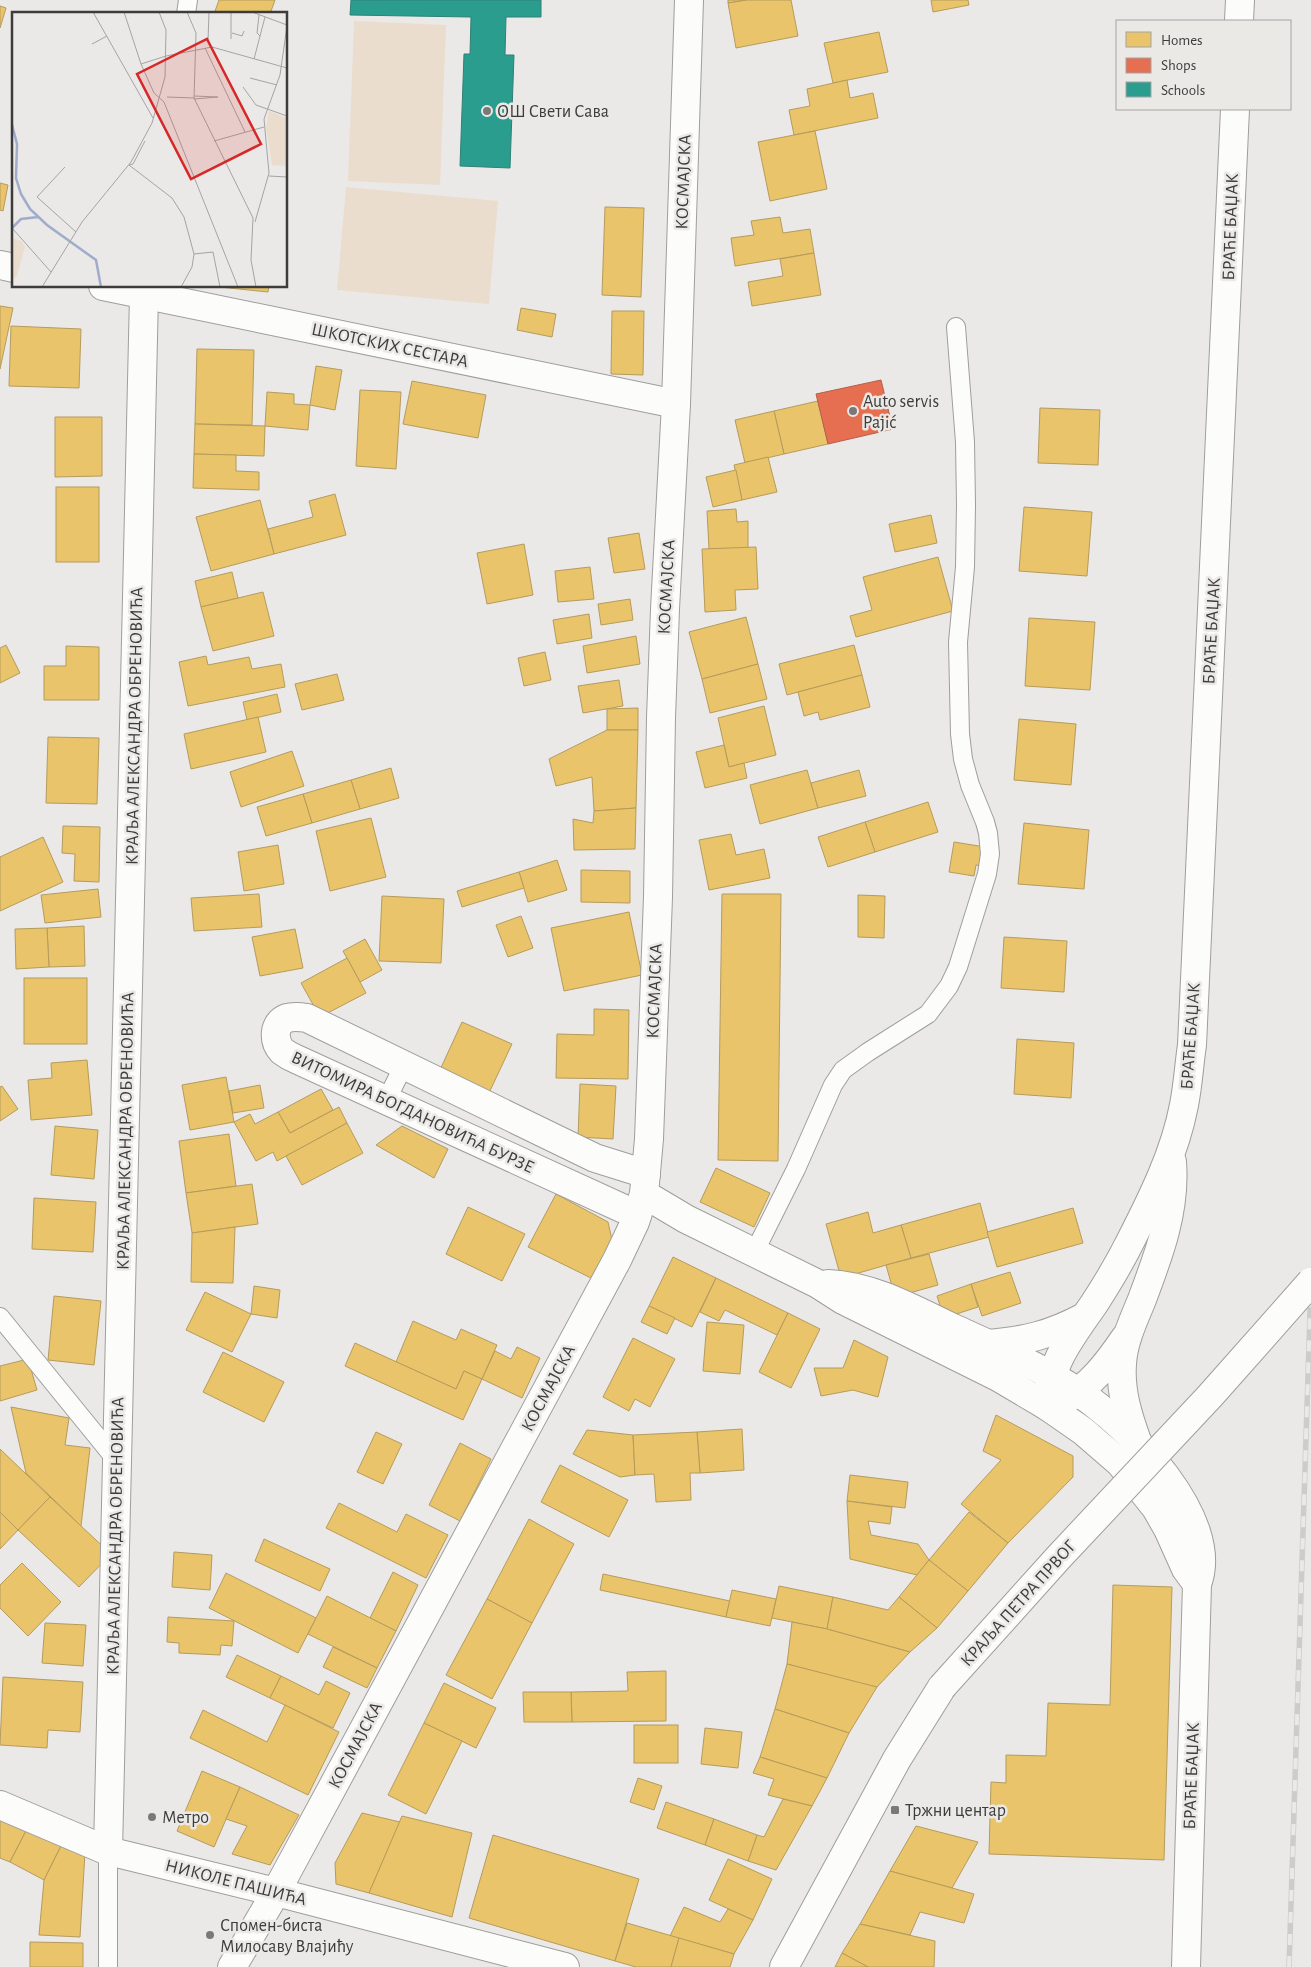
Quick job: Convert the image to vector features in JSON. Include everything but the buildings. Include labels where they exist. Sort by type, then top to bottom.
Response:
[{"type":"street","name":"КОСМАЈСКА","points":[[276,1892],[617,1260],[642,1194],[658,897],[663,659],[676,404],[689,0]]},
{"type":"street","points":[[1239,20],[1240,0]]},
{"type":"street","name":"БРАЋЕ БАЏАК","points":[[1047,1406],[1047,1391],[1051,1376],[1063,1348],[1111,1278],[1130,1242],[1171,1152],[1184,1106],[1192,1045],[1235,110]]},
{"type":"street","name":"ШКОТСКИХ СЕСТАРА","points":[[119,288],[144,291],[676,404]]},
{"type":"street","name":"КРАЉА АЛЕКСАНДРА ОБРЕНОВИЋА","points":[[108,1851],[144,291]]},
{"type":"street","name":"ВИТОМИРА БОГДАНОВИЋА БУРЗЕ","points":[[642,1194],[616,1166],[595,1158],[307,1018],[294,1016],[286,1018],[278,1026],[275,1034],[277,1043],[283,1051],[296,1059],[386,1101],[642,1194],[686,1219],[818,1284],[843,1300],[998,1377],[1047,1406]]},
{"type":"street","name":"БРАЋЕ БАЏАК","points":[[1171,1152],[1173,1179],[1171,1208],[1161,1246],[1129,1333],[1122,1362],[1122,1385],[1126,1411],[1139,1445],[1175,1489],[1194,1524],[1199,1542],[1201,1574],[1197,1584],[1186,1967]]},
{"type":"street","name":"КРАЉА ПЕТРА ПРВОГ","points":[[784,1967],[897,1759],[942,1687],[1058,1558],[1210,1396],[1311,1282]]},
{"type":"street","name":"ВИТОМИРА БОГДАНОВИЋА БУРЗЕ","points":[[818,1284],[839,1285],[866,1290],[893,1300],[1051,1376],[1100,1408],[1139,1445]]},
{"type":"street","points":[[987,1344],[1013,1342],[1058,1331],[1085,1317]]},
{"type":"street","points":[[1047,1406],[1064,1400],[1078,1392],[1107,1365],[1129,1333]]},
{"type":"street","points":[[1047,1406],[1090,1437],[1120,1463],[1135,1480],[1156,1508],[1168,1529],[1186,1569],[1197,1584]]},
{"type":"street","name":"НИКОЛЕ ПАШИЋА","points":[[0,1806],[108,1851],[276,1892],[565,1967]]},
{"type":"street","points":[[232,1967],[276,1892]]},
{"type":"lane","points":[[754,1253],[796,1169],[833,1085],[843,1070],[928,1014],[949,986],[958,967],[987,874],[990,854],[988,834],[970,785],[963,759],[960,734],[958,642],[964,567],[966,505],[965,442],[956,327]]},
{"type":"lane","points":[[386,1101],[404,1065]]},
{"type":"lane","points":[[0,1317],[117,1461]]},
{"type":"lane","name":"КРАЉА АЛЕКСАНДРА ОБРЕНОВИЋА","points":[[108,1851],[108,1967]]},
{"type":"shaded area","points":[[354,21],[446,25],[440,185],[348,181]]},
{"type":"shaded area","points":[[346,187],[498,201],[489,304],[337,290]]},
{"type":"railway","points":[[1289,1967],[1311,1282]]},
{"type":"place","name":"ОШ Свети Сава","points":[[487,111]]},
{"type":"place","name":"Auto servis Pajić","points":[[853,411]]},
{"type":"place","name":"Тржни центар","points":[[895,1810]]},
{"type":"place","name":"Метро","points":[[152,1817]]},
{"type":"place","name":"Спомен-биста Милосаву Влајићу","points":[[210,1935]]}]
